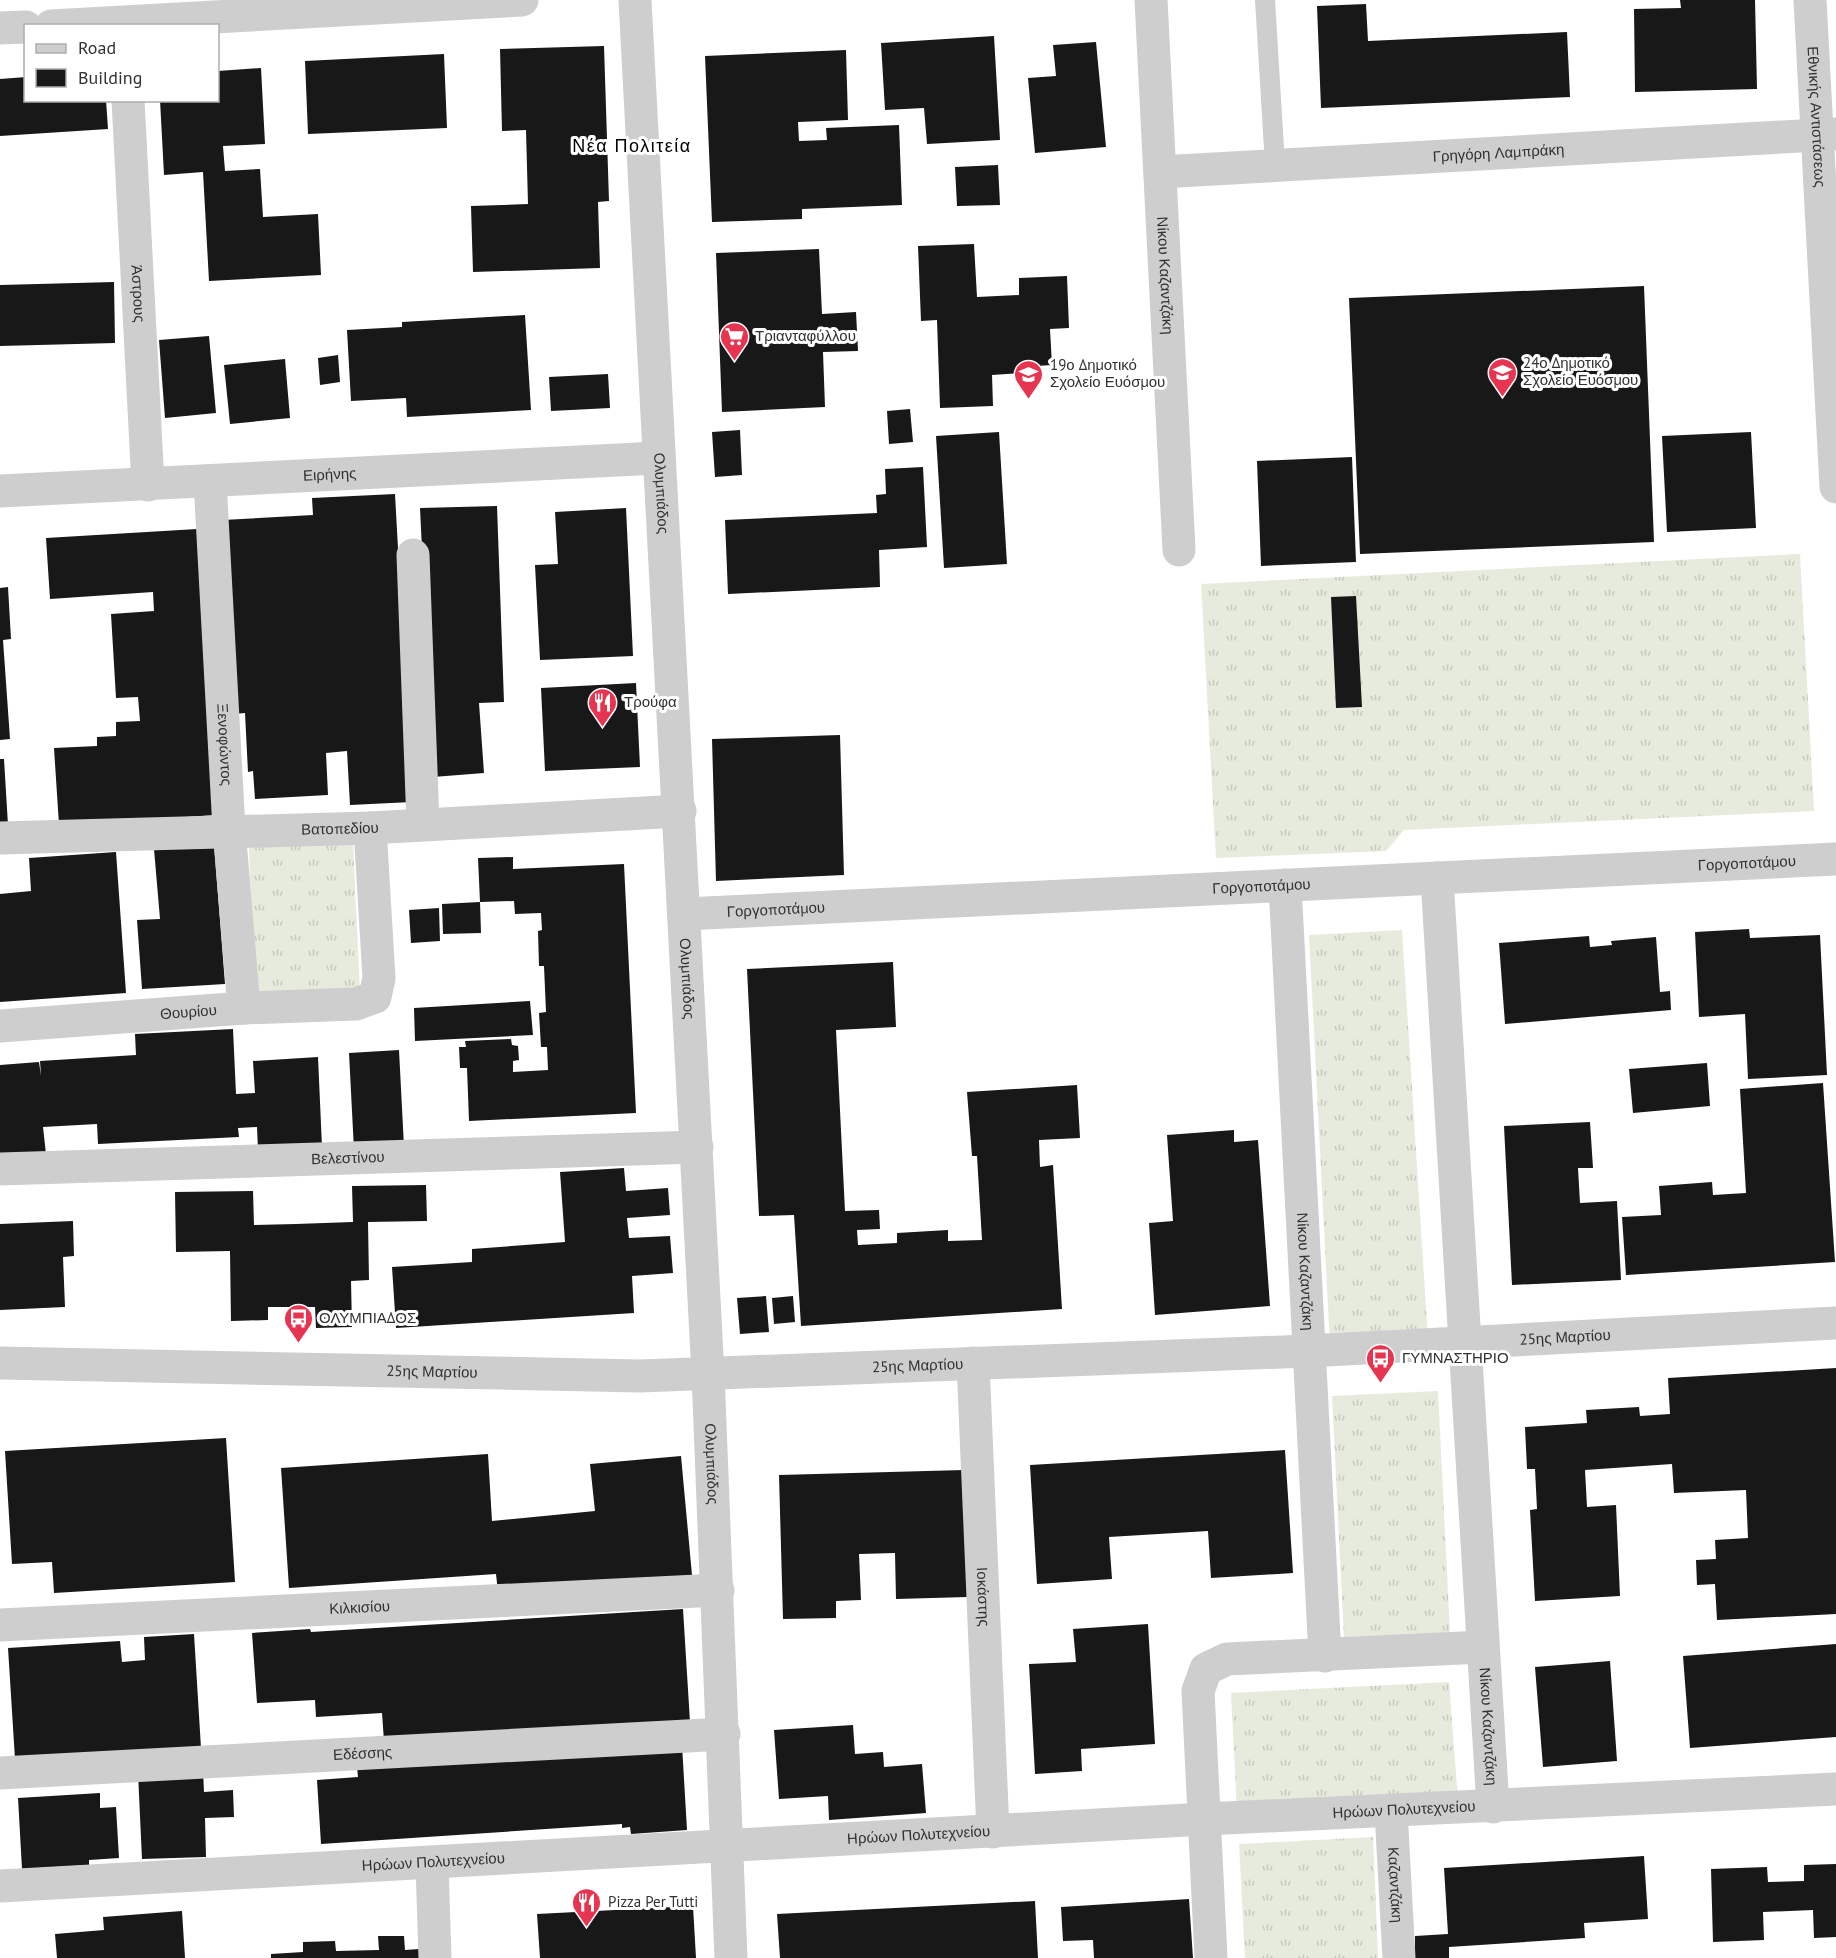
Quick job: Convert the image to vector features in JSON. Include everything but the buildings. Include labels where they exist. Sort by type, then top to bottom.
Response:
[{"type":"street","points":[[100,24],[124,23],[230,8],[522,0]]},
{"type":"street","name":"Ολυμπιάδος","points":[[635,0],[697,1147],[718,1590],[731,1958]]},
{"type":"street","name":"Νίκου Καζαντζάκη","points":[[1151,0],[1179,550]]},
{"type":"street","name":"Εθνικής Αντιστάσεως","points":[[1810,0],[1827,134],[1836,487]]},
{"type":"street","points":[[0,28],[24,27]]},
{"type":"street","name":"Άστρους","points":[[128,102],[148,484]]},
{"type":"street","name":"Γρηγόρη Λαμπράκη","points":[[1160,172],[1827,134]]},
{"type":"street","name":"Ειρήνης","points":[[0,491],[658,458]]},
{"type":"street","name":"Ξενοφώντος","points":[[210,481],[229,830],[244,1008]]},
{"type":"street","points":[[413,555],[423,824]]},
{"type":"street","name":"Βατοπεδίου","points":[[0,838],[369,828],[680,811]]},
{"type":"street","name":"Θουρίου","points":[[0,1026],[244,1008],[356,1004],[375,997],[379,978],[369,828]]},
{"type":"street","name":"Γοργοποτάμου","points":[[684,914],[1836,859]]},
{"type":"street","name":"Νίκου Καζαντζάκη","points":[[1437,878],[1493,1807]]},
{"type":"street","name":"Νίκου Καζαντζάκη","points":[[1285,885],[1325,1656]]},
{"type":"street","name":"Βελεστίνου","points":[[0,1169],[697,1147]]},
{"type":"street","name":"25ης Μαρτίου","points":[[0,1363],[580,1377],[1308,1351],[1836,1323]]},
{"type":"street","name":"Ιοκάστης","points":[[973,1363],[993,1832]]},
{"type":"street","name":"Κιλκισίου","points":[[0,1625],[718,1590]]},
{"type":"street","name":"Νίκου Καζαντζάκη","points":[[1205,1819],[1198,1691],[1206,1669],[1227,1659],[1483,1647]]},
{"type":"street","name":"Εδέσσης","points":[[0,1773],[724,1734]]},
{"type":"street","name":"Ηρώων Πολυτεχνείου","points":[[0,1886],[432,1864],[1205,1819],[1836,1789]]},
{"type":"street","name":"Καζαντζάκη","points":[[1391,1811],[1399,1958]]},
{"type":"street","points":[[1205,1819],[1211,1958]]},
{"type":"street","points":[[432,1864],[435,1958]]},
{"type":"lane","points":[[1265,0],[1275,165]]},
{"type":"green space","points":[[1800,554],[1814,811],[1404,830],[1386,851],[1216,858],[1201,584]]},
{"type":"green space","points":[[353,842],[360,993],[254,998],[249,847]]},
{"type":"green space","points":[[1402,930],[1428,1340],[1330,1345],[1309,935]]},
{"type":"green space","points":[[1438,1391],[1450,1633],[1344,1638],[1332,1396]]},
{"type":"green space","points":[[1449,1682],[1458,1800],[1237,1812],[1231,1693]]},
{"type":"green space","points":[[1373,1837],[1378,1958],[1245,1958],[1239,1844]]},
{"type":"place","name":"Τριανταφύλλου","points":[[734,362]]},
{"type":"place","name":"24ο Δημοτικό Σχολείο Ευόσμου","points":[[1502,398]]},
{"type":"place","name":"19ο Δημοτικό Σχολείο Ευόσμου","points":[[1029,400]]},
{"type":"place","name":"Τρούφα","points":[[603,728]]},
{"type":"place","name":"ΟΛΥΜΠΙΑΔΟΣ","points":[[298,1344]]},
{"type":"place","name":"ΓΥΜΝΑΣΤΗΡΙΟ","points":[[1381,1384]]},
{"type":"place","name":"Pizza Per Tutti","points":[[587,1928]]},
{"type":"district","name":"Νέα Πολιτεία","points":[[632,146]]}]
